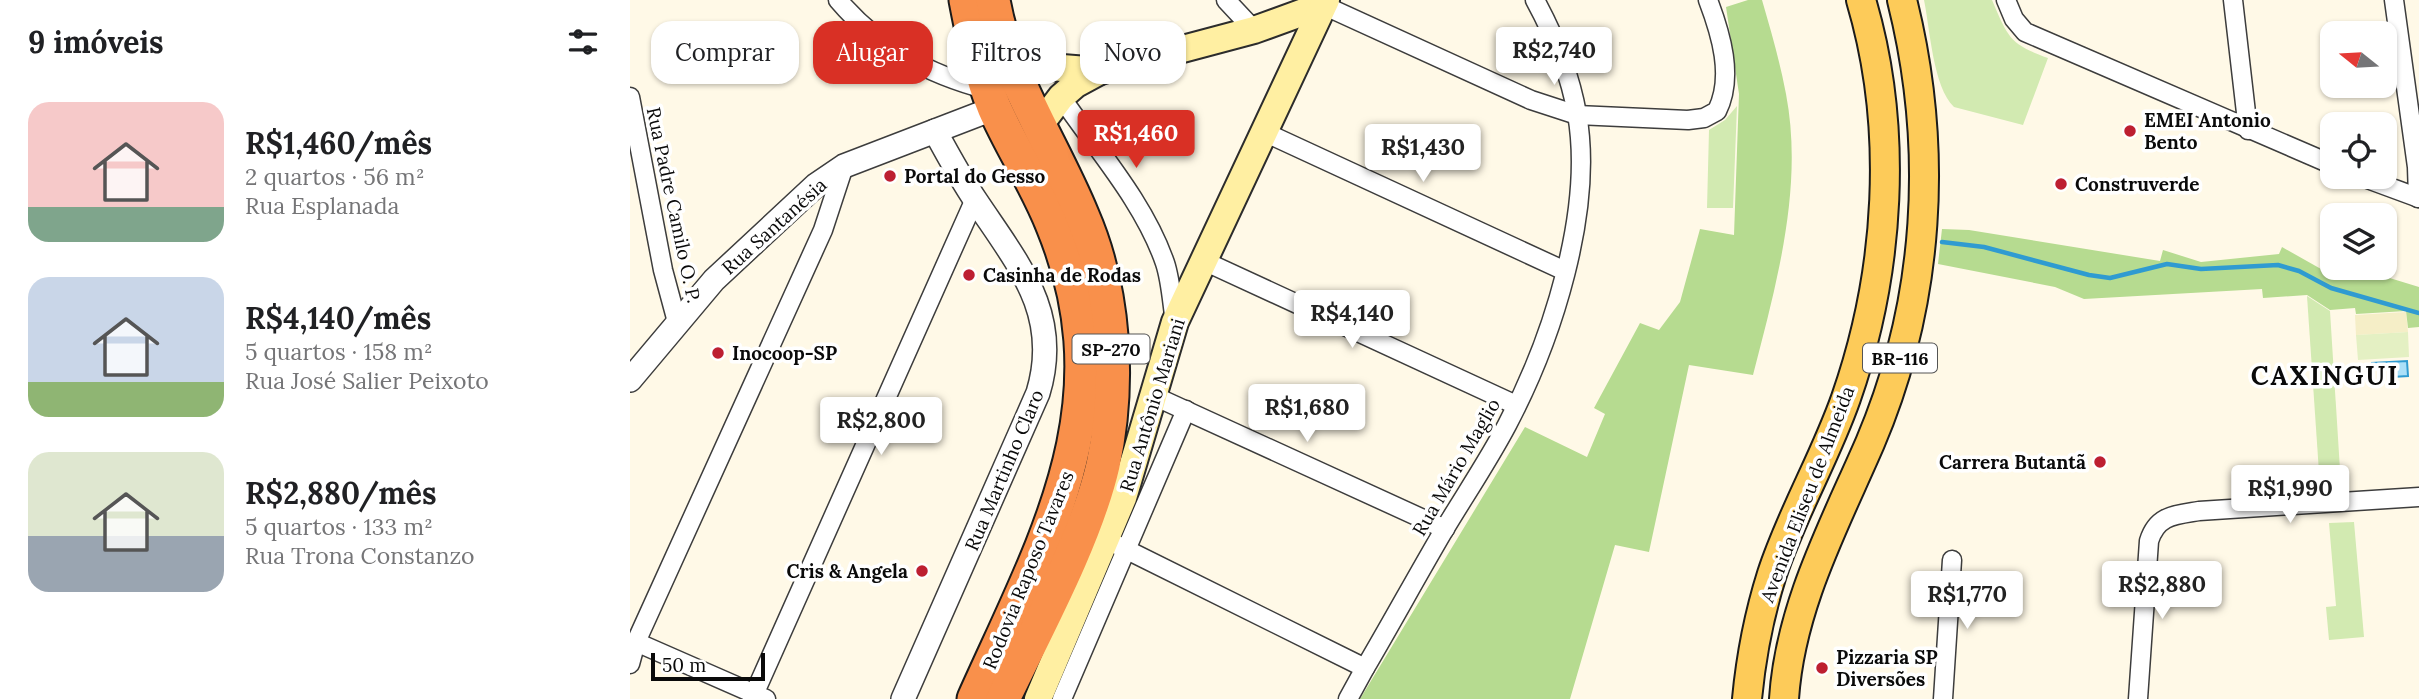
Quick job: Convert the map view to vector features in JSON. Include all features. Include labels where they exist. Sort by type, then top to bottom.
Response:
[{"type":"highway","name":"Rodovia Raposo Tavares","points":[[966,0],[975,48],[991,99],[1046,208],[1074,284],[1081,321],[1083,394],[1077,439],[1066,483],[974,699]]},
{"type":"highway","name":"Rodovia Raposo Tavares","points":[[993,0],[999,21]]},
{"type":"highway","name":"Rodovia Raposo Tavares","points":[[1003,699],[1077,540],[1102,467],[1110,424],[1112,364],[1108,312],[1097,258],[1083,215],[1021,84]]},
{"type":"main road","name":"Avenida Eliseu de Almeida","points":[[1747,699],[1759,624],[1773,573],[1846,397],[1862,346],[1878,271],[1885,153],[1880,93],[1861,0]]},
{"type":"main road","name":"Avenida Eliseu de Almeida","points":[[1784,699],[1794,635],[1808,585],[1870,442],[1901,354],[1916,282],[1925,191],[1924,115],[1902,0]]},
{"type":"main road","points":[[1186,48],[1254,30],[1325,2]]},
{"type":"main road","name":"Rua Antônio Mariani","points":[[1038,699],[1115,545],[1123,498],[1175,322],[1325,2]]},
{"type":"main road","points":[[1039,125],[1061,97],[1080,82]]},
{"type":"street","points":[[838,0],[858,23],[904,58],[991,99]]},
{"type":"street","points":[[1226,0],[1254,30]]},
{"type":"street","name":"Rua Mário Maglio","points":[[1348,699],[1445,529],[1474,484],[1516,405],[1545,335],[1565,271],[1578,185],[1577,115],[1561,55],[1535,0]]},
{"type":"street","points":[[1325,2],[1531,100],[1577,115],[1688,120],[1704,118],[1717,111],[1725,87],[1720,35],[1709,0]]},
{"type":"street","points":[[2006,0],[2014,19],[2025,32],[2320,160]]},
{"type":"street","points":[[2233,0],[2248,130]]},
{"type":"street","points":[[2394,0],[2417,167],[2418,198],[2394,189]]},
{"type":"street","name":"Rua Padre Camilo O. P.","points":[[630,97],[663,270],[677,322]]},
{"type":"street","points":[[1061,97],[1133,201],[1166,267],[1175,322]]},
{"type":"street","name":"Rua Santanésia","points":[[630,380],[714,280],[775,220],[844,166],[935,131],[991,99]]},
{"type":"street","name":"Rua Martinho Claro","points":[[903,699],[1006,471],[1044,373],[1046,337],[1036,299],[1015,259],[975,200],[935,131]]},
{"type":"street","points":[[1264,132],[1565,271]]},
{"type":"street","points":[[630,664],[633,644],[823,230],[844,166]]},
{"type":"street","points":[[633,644],[758,697],[975,200]]},
{"type":"street","points":[[1166,267],[1199,271],[1516,405]]},
{"type":"street","points":[[1154,396],[1445,529]]},
{"type":"street","name":"Rua Antônio Mariani","points":[[1062,699],[1115,545],[1185,410]]},
{"type":"street","points":[[2138,699],[2148,541],[2157,523],[2168,516],[2189,513],[2419,497]]},
{"type":"street","points":[[1115,545],[1365,668]]},
{"type":"street","points":[[1943,699],[1952,560]]},
{"type":"shaded area","points":[[2406,312],[2408,332],[2356,335],[2355,315]]},
{"type":"green space","points":[[1748,0],[1762,0],[1775,47],[1786,94],[1792,165],[1785,236],[1753,375],[1689,365],[1649,552],[1615,545],[1570,699],[1360,699],[1525,427],[1587,457],[1605,414],[1594,408],[1640,323],[1659,330],[1680,302],[1700,229],[1734,235],[1739,94],[1726,7]]},
{"type":"green space","points":[[1924,0],[1992,0],[2011,38],[2025,48],[2048,58],[2023,125],[1954,107],[1941,86],[1937,72]]},
{"type":"green space","points":[[1737,106],[1733,208],[1707,208],[1709,130],[1725,120]]},
{"type":"green space","points":[[1942,229],[1969,230],[2160,261],[2163,250],[2201,262],[2279,254],[2282,247],[2320,268],[2320,280],[2396,280],[2419,287],[2419,327],[2408,328],[2406,311],[2356,314],[2355,308],[2330,310],[2307,295],[2263,298],[2262,289],[2084,299],[2055,287],[1938,264]]},
{"type":"green space","points":[[2307,296],[2330,311],[2341,486],[2320,487]]},
{"type":"green space","points":[[2408,332],[2409,357],[2358,360],[2356,335]]},
{"type":"green space","points":[[2354,522],[2364,637],[2329,640],[2326,607],[2336,606],[2329,523]]},
{"type":"water","points":[[2407,361],[2408,376],[2392,377],[2391,368],[2372,369],[2372,363]]},
{"type":"waterway","points":[[1942,242],[1984,247],[2089,275],[2110,278],[2167,264],[2201,269],[2278,265],[2299,271],[2331,288],[2419,313]]},
{"type":"place","name":"EMEI Antonio Bento","points":[[2130,131]]},
{"type":"place","name":"Portal do Gesso","points":[[890,176]]},
{"type":"place","name":"Construverde","points":[[2061,184]]},
{"type":"place","name":"Casinha de Rodas","points":[[969,275]]},
{"type":"place","name":"Inocoop-SP","points":[[718,353]]},
{"type":"place","name":"Carrera Butantã","points":[[2100,462]]},
{"type":"place","name":"Cris & Angela","points":[[922,571]]},
{"type":"place","name":"Pizzaria SP Diversões","points":[[1822,668]]},
{"type":"district","name":"CAXINGUI","points":[[2325,375]]}]
